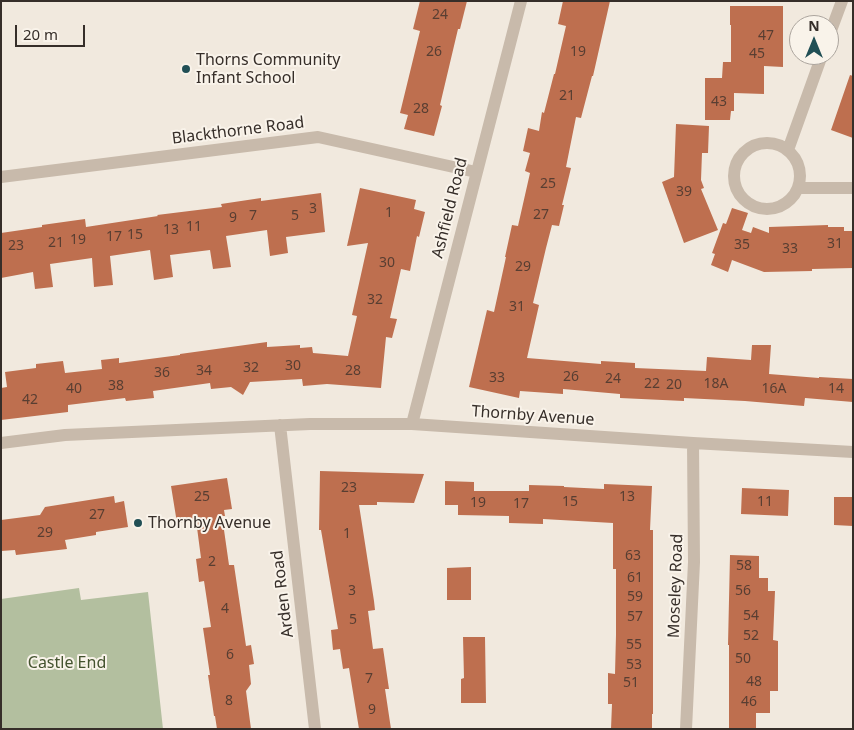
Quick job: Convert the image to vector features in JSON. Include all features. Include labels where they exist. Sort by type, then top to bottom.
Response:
[{"type":"street","name":"Ashfield Road","points":[[412,424],[521,1]]},
{"type":"street","points":[[837,15],[842,1]]},
{"type":"street","points":[[788,150],[818,65]]},
{"type":"street","name":"Blackthorne Road","points":[[1,177],[318,137],[476,172]]},
{"type":"street","points":[[766,142],[778,144],[793,155],[799,165],[801,177],[798,188],[789,202],[779,208],[772,210],[761,209],[750,205],[737,192],[734,181],[734,169],[744,152],[754,145],[766,142]]},
{"type":"street","points":[[798,188],[853,188]]},
{"type":"street","name":"Thornby Avenue","points":[[1,442],[65,435],[280,425],[412,424],[853,452]]},
{"type":"street","name":"Arden Road","points":[[280,425],[315,729]]},
{"type":"street","name":"Moseley Road","points":[[686,729],[694,562],[693,443]]},
{"type":"green space","name":"Castle End","points":[[79,588],[81,600],[148,592],[163,729],[1,729],[1,599]]},
{"type":"building","points":[[420,1],[467,1],[460,29],[458,29],[434,136],[404,129],[408,115],[400,113],[420,31],[413,29]]},
{"type":"building","points":[[563,1],[610,1],[593,76],[581,118],[576,117],[566,167],[571,168],[562,205],[564,205],[559,226],[552,225],[546,248],[533,303],[539,305],[527,358],[601,364],[601,361],[635,363],[635,368],[706,371],[707,357],[751,360],[752,345],[771,345],[769,374],[853,379],[853,402],[805,398],[804,406],[684,398],[684,401],[620,398],[620,394],[563,389],[563,394],[520,391],[519,398],[469,387],[487,310],[494,312],[512,225],[518,226],[530,173],[525,171],[530,153],[523,151],[528,128],[539,131],[542,112],[544,113],[555,74],[566,26],[558,24]]},
{"type":"building","points":[[730,6],[783,6],[783,67],[764,66],[764,94],[734,93],[734,111],[731,111],[730,120],[705,120],[705,78],[722,78],[723,62],[731,62]]},
{"type":"building","points":[[850,75],[853,76],[853,138],[831,130]]},
{"type":"building","points":[[676,124],[709,126],[708,153],[702,153],[701,180],[704,188],[701,189],[718,230],[684,243],[662,182],[674,177]]},
{"type":"building","points":[[360,188],[416,200],[414,209],[425,212],[419,237],[417,236],[410,271],[401,269],[390,318],[397,319],[392,338],[386,337],[381,388],[327,384],[303,386],[302,379],[250,382],[243,395],[231,387],[211,389],[210,383],[153,391],[154,398],[126,401],[125,398],[68,405],[68,412],[1,420],[1,388],[7,387],[5,372],[36,368],[36,364],[63,361],[65,373],[102,369],[101,360],[119,358],[119,363],[267,342],[267,347],[300,345],[300,348],[312,347],[313,353],[348,356],[357,316],[352,315],[368,243],[347,246]]},
{"type":"building","points":[[321,193],[325,232],[286,237],[288,253],[270,256],[267,230],[226,236],[231,267],[213,269],[210,250],[170,255],[173,277],[154,280],[150,250],[110,256],[113,285],[94,287],[92,258],[50,264],[53,287],[35,289],[33,272],[1,278],[1,233],[85,219],[86,227],[157,215],[222,207],[221,204],[261,198],[261,201]]},
{"type":"building","points":[[732,208],[748,213],[742,230],[751,233],[753,227],[769,233],[769,227],[828,225],[828,227],[844,227],[844,231],[853,231],[853,268],[764,272],[732,260],[728,272],[711,265],[715,254],[712,253],[723,223],[726,224]]},
{"type":"building","points":[[320,471],[424,474],[414,503],[377,502],[377,505],[359,505],[375,610],[368,611],[373,649],[383,648],[389,689],[385,689],[391,729],[359,729],[349,668],[343,669],[340,649],[333,650],[331,630],[338,629],[321,530],[319,530]]},
{"type":"building","points":[[227,478],[232,509],[224,510],[225,516],[222,516],[229,565],[234,565],[246,646],[251,645],[254,664],[249,665],[251,684],[246,691],[251,729],[217,729],[208,675],[210,675],[203,628],[211,627],[204,581],[199,582],[196,559],[201,558],[196,520],[177,523],[171,486]]},
{"type":"building","points":[[445,481],[474,482],[474,491],[529,491],[529,485],[604,489],[604,484],[652,486],[650,530],[653,530],[652,729],[611,729],[612,704],[608,704],[608,673],[615,674],[616,635],[616,569],[613,569],[613,523],[543,519],[543,524],[509,523],[509,516],[458,515],[458,505],[445,505]]},
{"type":"building","points":[[742,488],[789,490],[788,516],[741,514]]},
{"type":"building","points":[[114,496],[115,503],[124,501],[128,527],[96,532],[96,535],[65,540],[67,549],[16,555],[15,550],[1,551],[1,520],[40,515],[45,507]]},
{"type":"building","points":[[834,497],[853,497],[853,526],[834,525]]},
{"type":"building","points":[[730,555],[759,556],[759,578],[768,578],[768,591],[775,591],[773,640],[778,641],[778,691],[770,691],[770,713],[756,713],[756,729],[729,729]]},
{"type":"building","points":[[471,567],[471,600],[447,600],[447,568]]},
{"type":"building","points":[[463,637],[485,637],[486,703],[461,703],[461,679],[464,678]]},
{"type":"place","name":"Thorns Community Infant School","points":[[186,69]]},
{"type":"place","name":"Thornby Avenue","points":[[138,523]]}]
